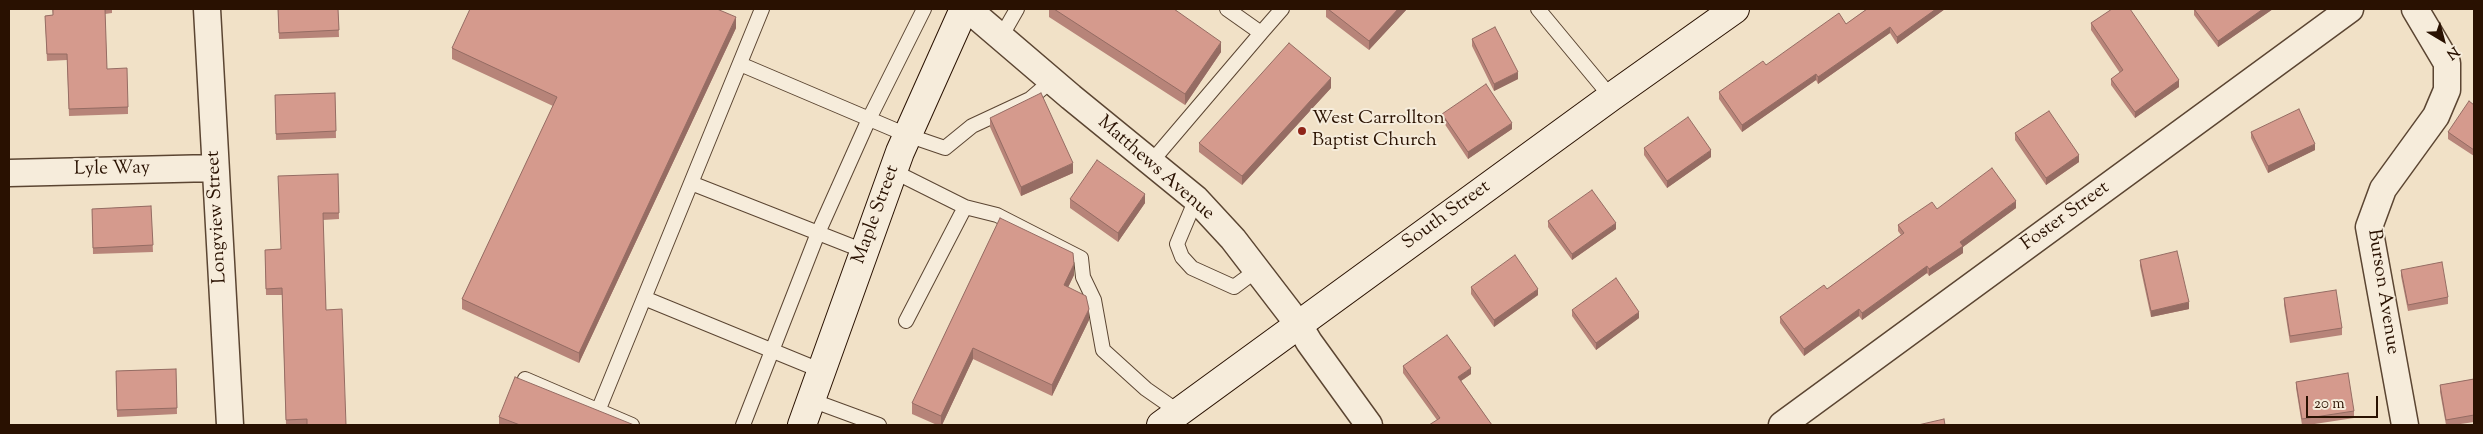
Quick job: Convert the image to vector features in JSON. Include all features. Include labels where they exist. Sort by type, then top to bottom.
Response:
[{"type":"street","name":"Longview Street","points":[[207,9],[214,168],[230,425]]},
{"type":"street","name":"Matthews Avenue","points":[[966,9],[1196,199],[1233,239],[1257,270],[1299,325],[1309,342],[1369,425]]},
{"type":"street","name":"Maple Street","points":[[802,425],[907,135],[966,9]]},
{"type":"street","name":"South Street","points":[[1170,419],[1611,97],[1735,9]]},
{"type":"street","name":"Foster Street","points":[[1782,425],[2350,9]]},
{"type":"street","name":"Burson Avenue","points":[[2405,425],[2369,227],[2383,189],[2436,116],[2447,90],[2446,63],[2415,9]]},
{"type":"street","name":"Lyle Way","points":[[9,173],[214,168]]},
{"type":"lane","points":[[598,411],[762,9]]},
{"type":"lane","points":[[743,425],[818,233],[869,119],[924,9]]},
{"type":"lane","points":[[1000,37],[1017,9]]},
{"type":"lane","points":[[1227,9],[1261,33]]},
{"type":"lane","points":[[1538,9],[1611,97]]},
{"type":"lane","points":[[1152,161],[1261,33],[1275,11]]},
{"type":"lane","points":[[740,64],[907,135],[945,148],[972,126],[1030,99],[1052,81]]},
{"type":"lane","points":[[893,171],[965,207],[997,215],[1081,258],[1083,276],[1094,300],[1103,350],[1146,389],[1170,419]]},
{"type":"lane","points":[[691,183],[864,251]]},
{"type":"lane","points":[[1196,199],[1177,244],[1182,258],[1192,268],[1234,287],[1257,270]]},
{"type":"lane","points":[[906,321],[965,207]]},
{"type":"lane","points":[[644,298],[822,371]]},
{"type":"lane","points":[[525,379],[632,425]]},
{"type":"lane","points":[[811,400],[878,425]]},
{"type":"building","points":[[53,9],[105,9],[107,69],[127,68],[128,107],[69,109],[67,54],[47,54],[45,16],[53,15]]},
{"type":"building","points":[[278,9],[338,9],[339,30],[279,33]]},
{"type":"building","points":[[470,9],[717,9],[736,17],[579,353],[462,299],[557,97],[452,48]]},
{"type":"building","points":[[1054,9],[1174,9],[1221,42],[1185,94]]},
{"type":"building","points":[[1328,9],[1398,9],[1369,41]]},
{"type":"building","points":[[1867,9],[1936,9],[1897,37],[1890,27],[1818,77],[1816,74],[1742,125],[1719,92],[1763,61],[1766,65],[1839,13],[1846,24]]},
{"type":"building","points":[[2112,9],[2130,9],[2179,80],[2135,112],[2111,79],[2123,70],[2091,23]]},
{"type":"building","points":[[2194,9],[2263,9],[2218,41]]},
{"type":"building","points":[[1495,27],[1518,72],[1494,84],[1472,39]]},
{"type":"building","points":[[1289,43],[1331,78],[1242,176],[1199,143]]},
{"type":"building","points":[[1486,84],[1512,123],[1468,152],[1442,114]]},
{"type":"building","points":[[335,93],[336,131],[276,134],[275,95]]},
{"type":"building","points":[[1041,93],[1073,163],[1021,187],[990,118]]},
{"type":"building","points":[[2469,101],[2474,105],[2474,150],[2448,132]]},
{"type":"building","points":[[2299,109],[2315,144],[2268,166],[2251,132]]},
{"type":"building","points":[[2049,111],[2079,155],[2046,178],[2015,133]]},
{"type":"building","points":[[1688,117],[1711,150],[1667,181],[1644,148]]},
{"type":"building","points":[[1097,160],[1145,194],[1118,233],[1070,199]]},
{"type":"building","points":[[1992,168],[2016,201],[1960,242],[1963,246],[1929,269],[1927,266],[1862,313],[1859,309],[1804,349],[1780,317],[1824,285],[1827,289],[1904,233],[1898,225],[1932,202],[1937,209]]},
{"type":"building","points":[[338,174],[339,213],[323,213],[326,310],[342,309],[346,425],[307,425],[307,419],[286,420],[282,288],[266,289],[265,250],[281,249],[278,176]]},
{"type":"building","points":[[1592,190],[1616,223],[1572,254],[1548,221]]},
{"type":"building","points":[[151,206],[153,245],[93,248],[92,209]]},
{"type":"building","points":[[1000,218],[1073,253],[1074,264],[1064,285],[1086,296],[1089,309],[1052,385],[973,348],[941,416],[912,403]]},
{"type":"building","points":[[2177,251],[2189,302],[2151,311],[2140,260]]},
{"type":"building","points":[[1515,255],[1538,289],[1494,320],[1471,287]]},
{"type":"building","points":[[2442,262],[2448,297],[2408,305],[2401,270]]},
{"type":"building","points":[[1616,278],[1639,312],[1596,343],[1572,310]]},
{"type":"building","points":[[2336,290],[2342,328],[2290,336],[2284,298]]},
{"type":"building","points":[[1447,335],[1471,368],[1458,377],[1492,425],[1429,425],[1440,418],[1403,366]]},
{"type":"building","points":[[176,369],[177,408],[117,410],[116,371]]},
{"type":"building","points":[[2348,373],[2354,411],[2302,419],[2296,382]]},
{"type":"building","points":[[515,377],[634,425],[520,425],[499,417]]},
{"type":"building","points":[[2474,379],[2474,415],[2446,420],[2440,385]]},
{"type":"building","points":[[1944,419],[1945,425],[1918,425]]},
{"type":"place","name":"West Carrollton Baptist Church","points":[[1302,131]]}]
